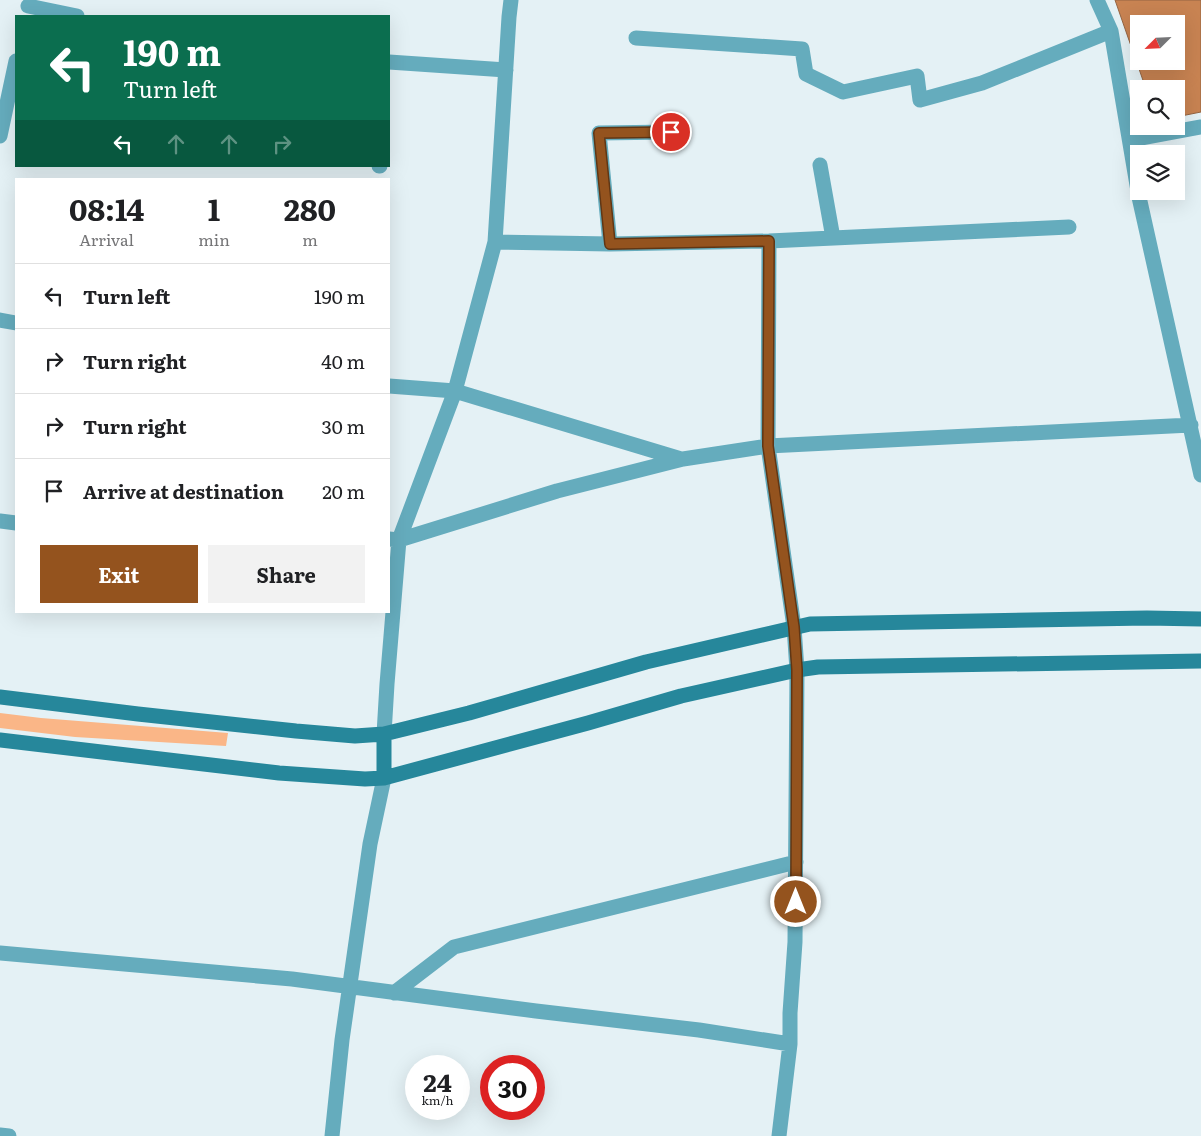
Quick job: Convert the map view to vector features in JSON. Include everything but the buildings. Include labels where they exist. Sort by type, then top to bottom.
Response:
[{"type":"main road","points":[[0,697],[148,715],[355,736],[384,734],[469,713],[646,662],[810,624],[1147,618],[1201,619]]},
{"type":"main road","points":[[0,740],[279,774],[365,779],[384,778],[681,696],[797,670],[818,667],[1201,661]]},
{"type":"main road","points":[[384,734],[384,778]]},
{"type":"street","points":[[384,734],[394,539],[455,391],[495,242],[511,0]]},
{"type":"street","points":[[1097,0],[1111,31],[1144,216],[1201,475]]},
{"type":"street","points":[[28,8],[71,15]]},
{"type":"street","points":[[636,38],[802,49],[806,74],[843,92],[917,76],[920,100],[982,83],[1111,31]]},
{"type":"street","points":[[390,62],[506,70]]},
{"type":"street","points":[[7,127],[15,67]]},
{"type":"street","points":[[1130,140],[1201,127]]},
{"type":"street","points":[[610,244],[599,133],[671,132]]},
{"type":"street","points":[[820,165],[833,238]]},
{"type":"street","points":[[495,242],[610,244],[769,241],[1069,227]]},
{"type":"street","points":[[769,241],[768,446],[794,627],[797,670],[796,942],[790,1013],[790,1044],[779,1136]]},
{"type":"street","points":[[0,320],[15,323]]},
{"type":"street","points":[[390,386],[455,391],[683,459]]},
{"type":"street","points":[[394,539],[557,491],[683,459],[768,446],[1191,426]]},
{"type":"street","points":[[0,522],[15,523]]},
{"type":"street","points":[[332,1136],[349,987],[370,844],[384,778]]},
{"type":"street","points":[[394,993],[454,947],[796,862]]},
{"type":"street","points":[[0,953],[292,979],[698,1030],[790,1044]]},
{"type":"street","points":[[0,1135],[9,1136]]},
{"type":"shaded area","points":[[1115,0],[1201,0],[1201,112],[1185,115],[1185,80],[1143,80],[1139,70],[1185,70],[1185,15],[1130,15],[1130,43]]},
{"type":"shaded area","points":[[0,713],[228,733],[226,746],[75,737],[0,728]]},
{"type":"route","points":[[671,132],[599,133],[610,244],[769,241],[768,446],[794,627],[797,670],[796,902]]}]
